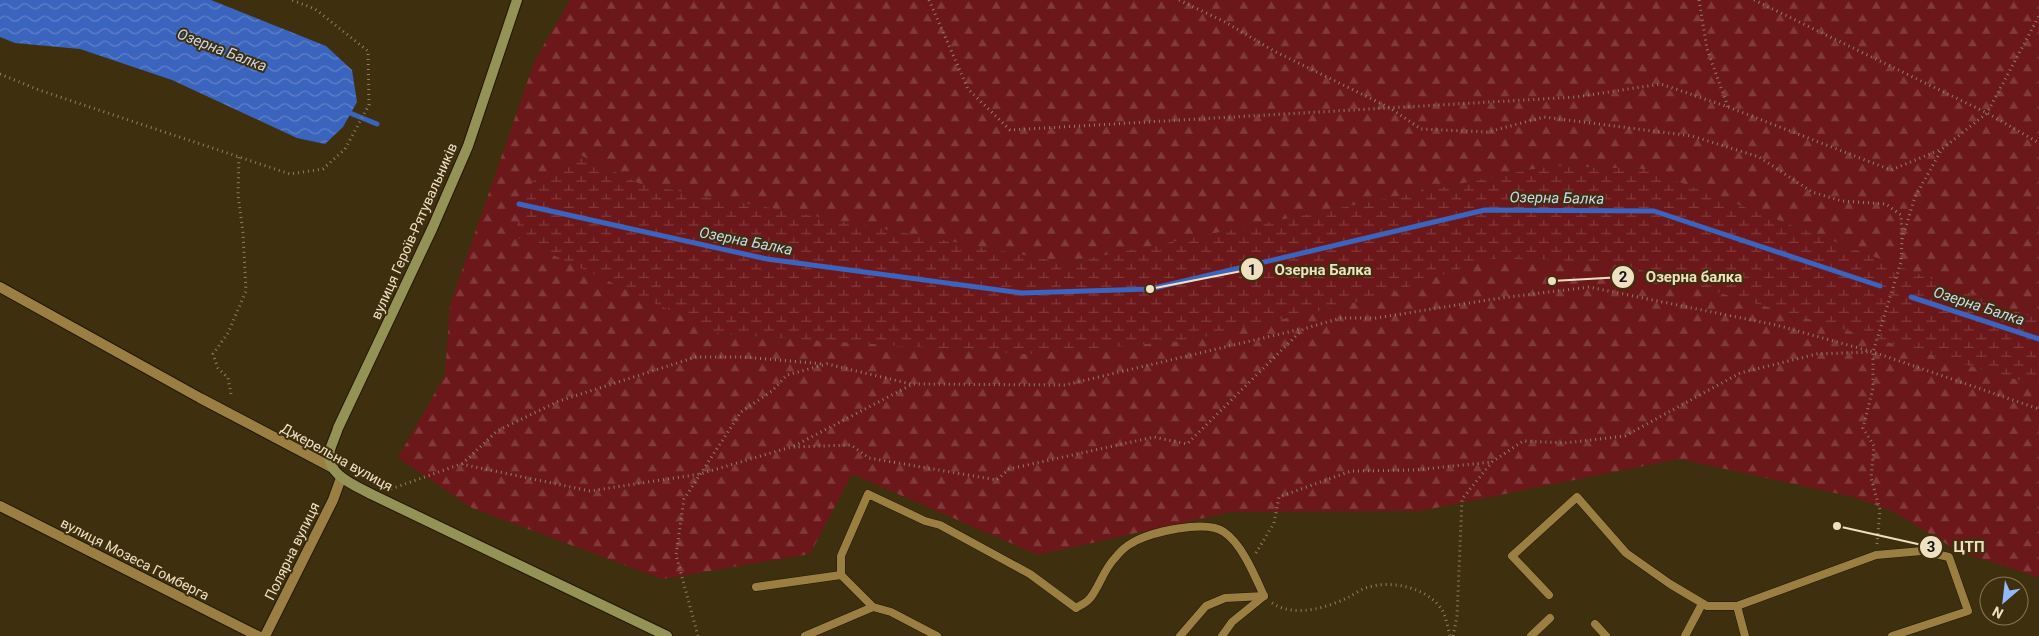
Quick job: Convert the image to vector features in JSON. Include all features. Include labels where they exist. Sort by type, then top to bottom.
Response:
[{"type":"main road","name":"вулиця Героїв-Рятувальників","points":[[332,468],[329,452],[338,428],[432,229],[464,154],[489,88],[517,0]]},
{"type":"main road","name":"Джерельна вулиця","points":[[332,468],[341,478],[668,636]]},
{"type":"street","name":"Джерельна вулиця","points":[[0,287],[332,468]]},
{"type":"street","name":"Полярна вулиця","points":[[265,636],[333,500],[341,478]]},
{"type":"street","name":"вулиця Мозеса Гомберга","points":[[0,506],[258,636]]},
{"type":"lane","points":[[937,636],[891,612],[873,607],[841,575],[842,556],[868,494],[925,522],[940,525],[1030,574],[1076,608],[1090,599],[1114,558],[1132,543],[1151,535],[1176,529],[1204,526],[1225,532],[1246,557],[1264,596]]},
{"type":"lane","points":[[1549,596],[1512,556],[1577,497],[1626,553],[1670,584],[1707,606],[1737,606],[1876,555],[1922,551],[1949,557],[1968,611],[1892,636]]},
{"type":"lane","points":[[756,588],[841,575]]},
{"type":"lane","points":[[1180,636],[1200,613],[1212,603],[1225,598],[1264,596]]},
{"type":"lane","points":[[1222,636],[1232,622],[1264,596]]},
{"type":"lane","points":[[1685,636],[1702,604]]},
{"type":"lane","points":[[1737,606],[1745,636]]},
{"type":"lane","points":[[805,636],[873,607]]},
{"type":"lane","points":[[1531,636],[1550,618]]},
{"type":"lane","points":[[1595,624],[1606,636]]},
{"type":"path","points":[[0,74],[39,90],[290,174],[323,169],[345,150],[369,104],[368,51],[316,9],[292,0]]},
{"type":"path","points":[[930,0],[968,89],[1010,130],[1576,97],[1661,84],[1728,107],[1891,170],[1942,149],[1987,113],[2039,16]]},
{"type":"path","points":[[1180,0],[1225,22],[1274,51],[1390,108],[1421,129],[1488,132],[1544,118],[1692,136],[1759,157],[1812,192],[1842,201],[1886,204],[1901,215],[1901,262],[1873,352],[1873,388],[1863,428],[1874,446],[1871,478],[1880,510],[1876,555]]},
{"type":"path","points":[[1699,0],[1707,49],[1728,107]]},
{"type":"path","points":[[1754,0],[1987,113],[2039,143]]},
{"type":"path","points":[[1902,238],[1915,197],[1942,149]]},
{"type":"path","points":[[231,394],[228,378],[218,368],[213,354],[228,333],[246,291],[243,233],[238,195],[239,157]]},
{"type":"path","points":[[373,494],[461,464],[497,431],[559,401],[696,357],[744,357],[827,364],[913,384],[1065,385],[1303,329],[1341,318],[1376,318],[1501,298],[1589,288],[1776,325],[1873,352],[2039,409]]},
{"type":"path","points":[[791,448],[851,445],[870,458],[996,480],[1009,469],[1154,437],[1187,444],[1303,329]]},
{"type":"path","points":[[1451,636],[1457,617],[1462,550],[1462,499],[1492,462],[1523,441],[1565,443],[1625,436],[1740,373],[1817,354],[1873,352]]},
{"type":"path","points":[[698,636],[676,555],[684,499],[741,412],[772,391],[787,375],[827,364]]},
{"type":"path","points":[[461,464],[590,491],[700,474],[791,448],[913,384]]},
{"type":"path","points":[[1246,557],[1256,553],[1274,523],[1279,497],[1351,471],[1415,470],[1492,462]]},
{"type":"path","points":[[1264,596],[1279,608],[1300,611],[1326,608],[1368,587],[1395,584],[1425,594],[1442,610],[1451,636]]},
{"type":"green space","name":"Озерна Балка","points":[[570,0],[2039,0],[2039,320],[1645,169],[1549,166],[1066,263],[640,184],[580,155],[720,334],[1026,354],[1190,340],[1375,298],[1498,256],[1624,265],[2039,386],[2039,577],[1958,551],[1894,512],[1853,497],[1679,459],[1420,511],[1231,512],[1038,555],[852,474],[810,554],[662,579],[472,508],[398,458],[445,375],[450,305],[535,60]]},
{"type":"green space","points":[[580,155],[640,184],[1066,263],[1549,166],[1645,169],[2039,320],[2039,386],[1624,265],[1498,256],[1375,298],[1190,340],[1026,354],[720,334],[513,236],[533,181]]},
{"type":"water","points":[[0,0],[211,0],[326,46],[352,70],[357,102],[343,127],[325,144],[297,138],[172,80],[80,49],[15,43],[0,37]]},
{"type":"waterway","name":"Озерна Балка","points":[[345,111],[377,124]]},
{"type":"waterway","name":"Озерна Балка","points":[[519,204],[767,259],[1022,293],[1150,289],[1485,210],[1654,211],[1880,286]]},
{"type":"waterway","name":"Озерна Балка","points":[[1911,297],[2039,339]]},
{"type":"place","name":"Озерна балка","points":[[1552,281]]},
{"type":"place","name":"Озерна Балка","points":[[1150,289]]},
{"type":"place","name":"ЦТП","points":[[1837,526]]}]
